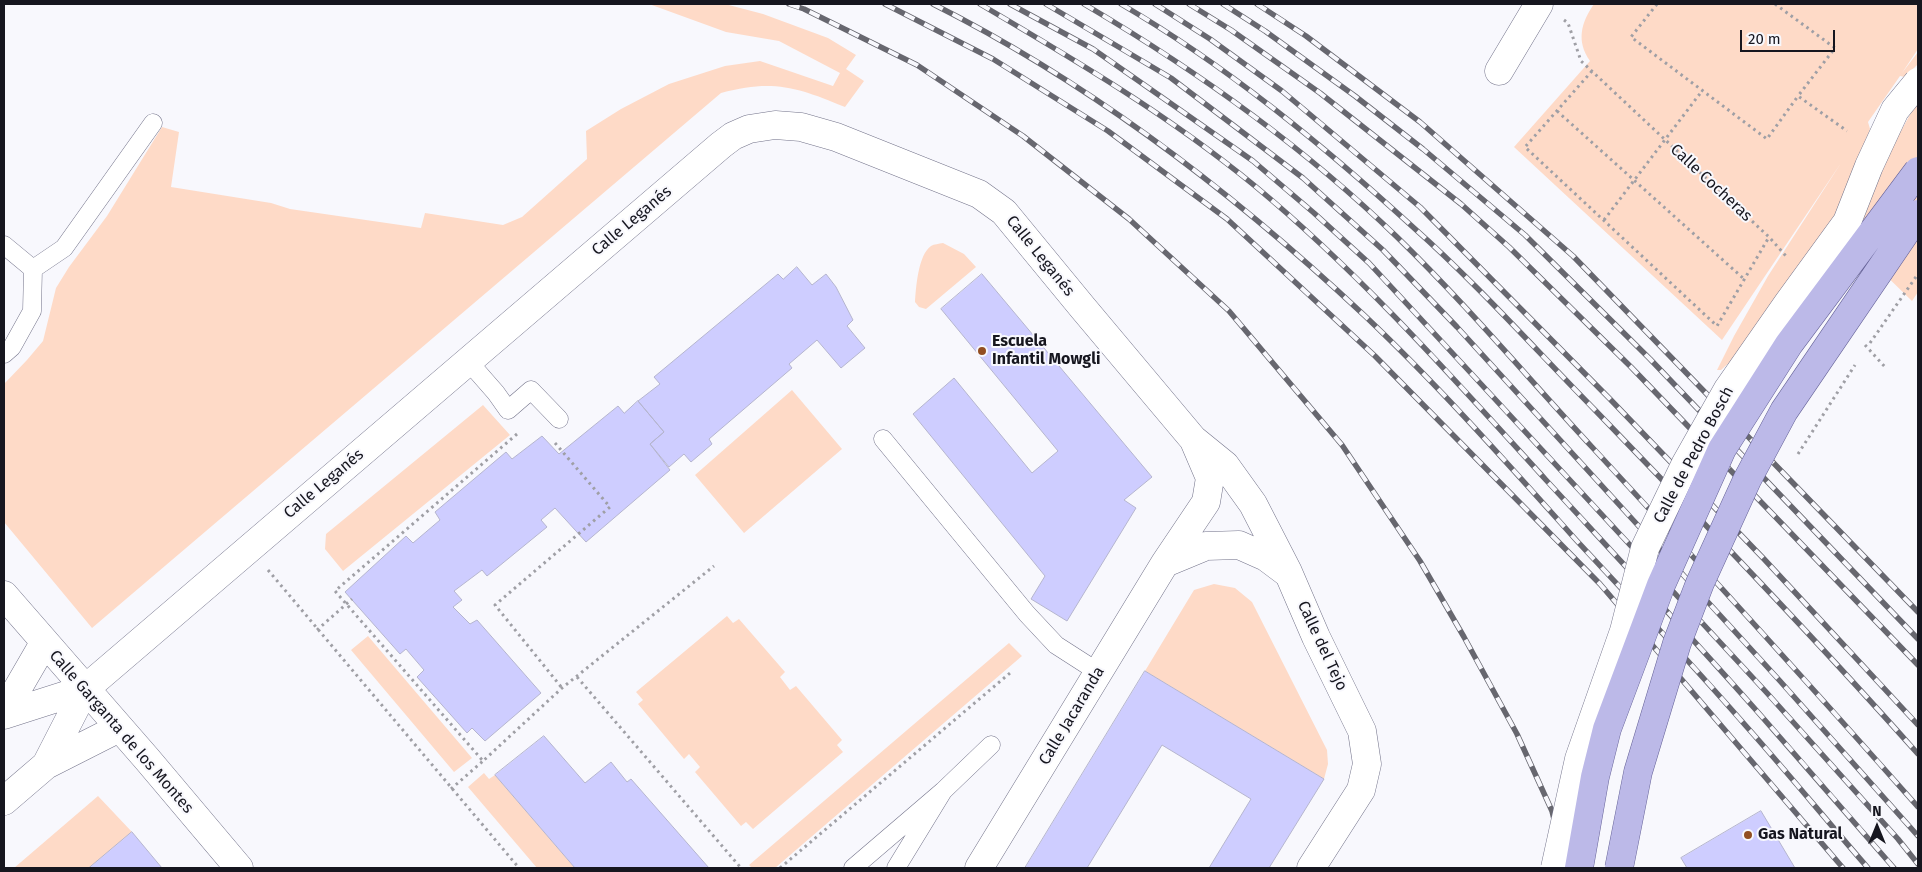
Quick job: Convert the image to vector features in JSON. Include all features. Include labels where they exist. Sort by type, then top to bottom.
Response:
[{"type":"main road","name":"Calle de Pedro Bosch","points":[[1579,868],[1595,777],[1607,729],[1661,585],[1722,449],[1789,344],[1918,171]]},
{"type":"main road","points":[[1619,868],[1638,772],[1677,643],[1700,583],[1747,480],[1784,411],[1918,214]]},
{"type":"street","points":[[1499,71],[1540,4]]},
{"type":"street","name":"Calle de Pedro Bosch","points":[[1554,868],[1579,759],[1624,631],[1645,548],[1685,464],[1728,389],[1847,222],[1894,110],[1918,82]]},
{"type":"street","name":"Calle Leganés","points":[[46,765],[85,689],[249,547],[733,136],[749,129],[775,125],[801,127],[836,137],[979,194],[1004,212],[1193,439]]},
{"type":"street","name":"Calle Jacaranda","points":[[979,868],[1165,563],[1206,502],[1210,478],[1193,439]]},
{"type":"street","name":"Calle del Tejo","points":[[1193,439],[1225,464],[1253,504],[1288,572],[1316,637],[1362,731],[1367,764],[1361,790],[1311,868]]},
{"type":"street","points":[[1165,563],[1206,546],[1239,544],[1266,557],[1288,572]]},
{"type":"street","name":"Calle Garganta de los Montes","points":[[4,595],[239,868]]},
{"type":"street","name":"Calle Leganés","points":[[4,714],[44,643]]},
{"type":"street","name":"Calle Leganés","points":[[4,714],[85,689]]},
{"type":"street","name":"Calle Leganés","points":[[4,801],[46,765],[119,728]]},
{"type":"lane","points":[[33,269],[64,248],[153,123]]},
{"type":"lane","points":[[4,245],[33,269]]},
{"type":"lane","points":[[4,354],[12,347],[32,311],[33,269]]},
{"type":"lane","points":[[468,362],[496,393],[508,410],[531,390],[559,419]]},
{"type":"lane","points":[[883,439],[1027,614],[1056,645],[1098,672]]},
{"type":"lane","points":[[853,868],[944,791],[991,745]]},
{"type":"lane","points":[[896,868],[944,791]]},
{"type":"path","name":"Calle Cocheras","points":[[1540,4],[1568,23],[1581,61],[1769,237],[1788,258]]},
{"type":"path","points":[[1656,4],[1631,37],[1767,139],[1835,48],[1775,4]]},
{"type":"path","points":[[1592,71],[1525,147],[1717,326],[1769,237]]},
{"type":"path","points":[[1604,220],[1702,90]]},
{"type":"path","points":[[1798,96],[1847,131]]},
{"type":"path","points":[[1557,111],[1744,279]]},
{"type":"path","points":[[1861,355],[1918,274]]},
{"type":"path","points":[[1859,338],[1885,367]]},
{"type":"path","points":[[1795,459],[1856,363]]},
{"type":"path","points":[[483,761],[335,591],[519,432]]},
{"type":"path","points":[[553,442],[610,507],[495,605],[562,688]]},
{"type":"path","points":[[249,547],[519,868]]},
{"type":"path","points":[[451,789],[562,688],[714,566]]},
{"type":"path","points":[[317,630],[352,599]]},
{"type":"path","points":[[780,868],[1010,673]]},
{"type":"path","points":[[577,676],[741,868]]},
{"type":"shaded area","points":[[649,4],[725,4],[763,14],[828,38],[856,55],[846,69],[864,81],[845,107],[813,94],[784,87],[755,86],[721,93],[92,628],[4,522],[4,384],[43,341],[56,288],[69,267],[107,216],[162,127],[179,132],[171,187],[271,203],[290,209],[421,228],[425,213],[503,225],[522,217],[587,159],[586,131],[621,109],[669,84],[725,66],[760,61],[833,86],[840,73],[779,41],[726,32]]},
{"type":"shaded area","points":[[1594,4],[1918,4],[1918,49],[1902,73],[1918,52],[1918,64],[1905,77],[1900,76],[1868,122],[1870,129],[1852,183],[1898,129],[1901,131],[1918,100],[1918,292],[1912,301],[1832,223],[1732,360],[1721,370],[1717,370],[1768,276],[1841,163],[1722,340],[1514,147],[1590,61],[1583,46],[1582,32],[1586,18]]},
{"type":"shaded area","points":[[943,243],[964,254],[976,267],[926,309],[919,307],[915,302],[915,296],[920,264],[931,246]]},
{"type":"shaded area","points":[[792,390],[842,449],[744,533],[695,475]]},
{"type":"shaded area","points":[[483,405],[510,435],[343,571],[325,549],[326,534]]},
{"type":"shaded area","points":[[1214,584],[1235,588],[1252,602],[1327,750],[1328,764],[1324,779],[1145,671],[1194,590]]},
{"type":"shaded area","points":[[727,616],[733,623],[739,619],[785,672],[780,677],[790,690],[796,686],[842,740],[837,745],[843,752],[753,829],[746,822],[741,826],[695,772],[700,767],[689,754],[684,759],[638,704],[643,700],[636,692]]},
{"type":"shaded area","points":[[368,636],[472,758],[454,772],[351,650]]},
{"type":"shaded area","points":[[1009,643],[1022,656],[775,868],[752,868],[749,865]]},
{"type":"shaded area","points":[[484,773],[489,779],[495,775],[575,868],[537,868],[468,787]]},
{"type":"shaded area","points":[[98,796],[132,832],[89,868],[14,868]]},
{"type":"building","points":[[797,267],[812,285],[826,274],[836,287],[853,320],[847,326],[865,348],[841,368],[817,340],[789,364],[792,368],[709,439],[712,444],[691,462],[684,454],[669,467],[650,444],[664,432],[638,401],[660,384],[654,377],[778,274],[783,279]]},
{"type":"building","points":[[982,274],[1152,477],[1124,500],[1136,508],[1067,621],[1031,599],[1045,576],[913,414],[954,378],[1032,473],[1058,451],[941,309]]},
{"type":"building","points":[[638,401],[664,432],[650,444],[670,470],[586,542],[555,508],[541,520],[547,527],[487,576],[482,570],[454,591],[462,600],[453,607],[470,624],[477,620],[541,693],[485,741],[472,728],[467,733],[417,677],[424,670],[406,649],[400,654],[345,592],[406,536],[413,543],[440,520],[435,512],[506,452],[512,459],[542,436],[559,454],[618,406],[624,413]]},
{"type":"building","points":[[1145,671],[1324,779],[1269,868],[1209,868],[1251,799],[1162,745],[1087,868],[1025,868]]},
{"type":"building","points":[[544,736],[585,783],[611,762],[627,782],[631,779],[709,868],[575,868],[495,775]]},
{"type":"building","name":"Gas Natural","points":[[1761,811],[1795,868],[1687,868],[1681,858]]},
{"type":"building","points":[[132,832],[162,868],[89,868]]},
{"type":"railway","points":[[789,4],[804,9],[917,65],[1023,136],[1129,219],[1229,311],[1342,445],[1420,561],[1517,734],[1552,811],[1566,868]]},
{"type":"railway","points":[[885,4],[993,59],[1108,131],[1227,219],[1375,356],[1600,584],[1843,868]]},
{"type":"railway","points":[[933,4],[992,35],[1049,69],[1160,144],[1265,227],[1365,316],[1473,426],[1683,656],[1762,744],[1868,868]]},
{"type":"railway","points":[[980,4],[1086,68],[1190,136],[1255,186],[1332,255],[1441,365],[1651,594],[1756,710],[1894,868]]},
{"type":"railway","points":[[1010,4],[1093,49],[1253,161],[1369,263],[1767,693],[1898,839],[1918,864]]},
{"type":"railway","points":[[1046,4],[1171,78],[1303,178],[1383,250],[1457,327],[1780,681],[1918,836]]},
{"type":"railway","points":[[1084,4],[1208,83],[1287,141],[1361,204],[1423,262],[1756,626],[1918,807]]},
{"type":"railway","points":[[1121,4],[1199,53],[1273,108],[1380,197],[1437,249],[1505,316],[1716,536],[1918,754]]},
{"type":"railway","points":[[1155,4],[1210,39],[1282,91],[1420,207],[1609,398],[1764,559],[1918,725]]},
{"type":"railway","points":[[1189,4],[1231,30],[1320,93],[1461,204],[1509,247],[1631,367],[1918,665]]},
{"type":"railway","points":[[1223,4],[1265,31],[1355,96],[1423,149],[1525,235],[1650,359],[1918,639]]},
{"type":"railway","points":[[1257,4],[1306,36],[1420,122],[1573,256],[1918,612]]},
{"type":"place","name":"Escuela Infantil Mowgli","points":[[982,351]]},
{"type":"place","name":"Gas Natural","points":[[1748,835]]}]
